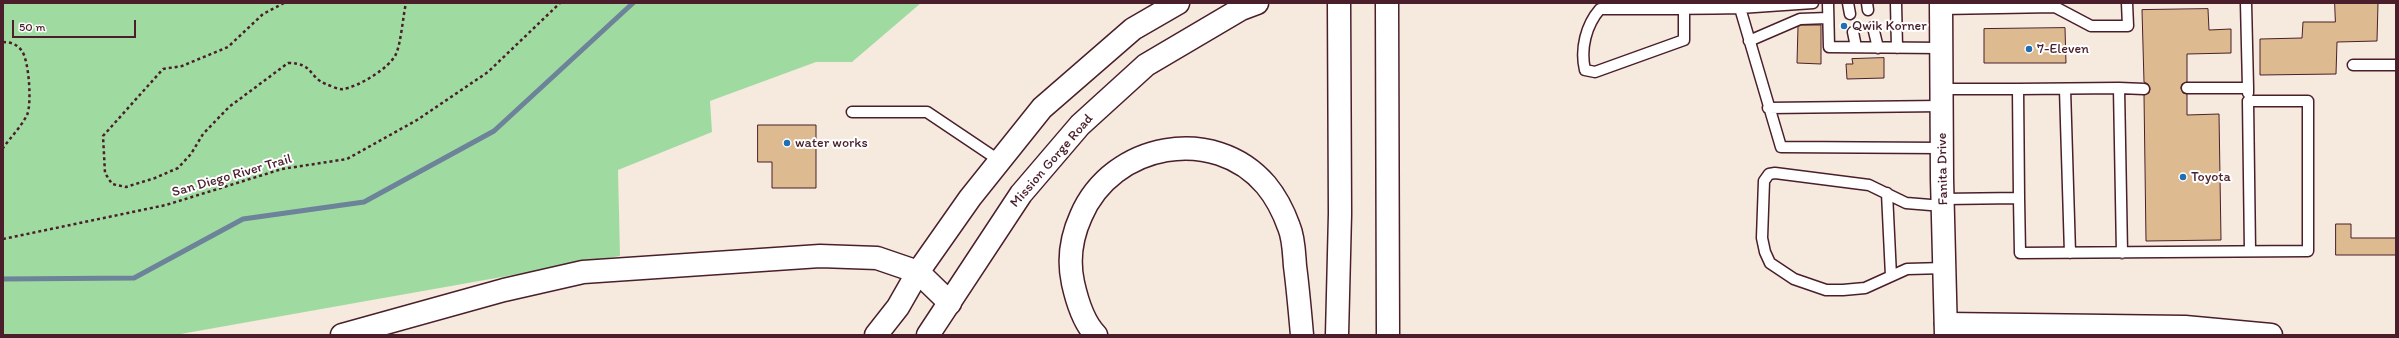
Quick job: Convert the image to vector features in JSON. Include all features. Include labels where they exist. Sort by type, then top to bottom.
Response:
[{"type":"main road","points":[[876,335],[898,307],[918,272],[970,198],[1042,108],[1133,29],[1178,3]]},
{"type":"main road","name":"Mission Gorge Road","points":[[928,335],[1021,194],[1080,125],[1146,65],[1242,9],[1257,3]]},
{"type":"main road","points":[[1337,335],[1340,214],[1339,3]]},
{"type":"main road","points":[[1387,3],[1388,335]]},
{"type":"main road","name":"Fanita Drive","points":[[1941,6],[1946,329]]},
{"type":"main road","points":[[1096,335],[1077,302],[1070,268],[1072,235],[1086,203],[1107,178],[1126,163],[1158,151],[1189,148],[1220,155],[1245,166],[1266,185],[1282,210],[1290,229],[1302,335]]},
{"type":"main road","points":[[342,335],[504,290],[583,272],[820,256],[877,258],[918,272],[950,303]]},
{"type":"main road","points":[[1946,329],[2185,327],[2271,335]]},
{"type":"lane","points":[[1684,9],[1684,40],[1595,72],[1585,70],[1583,56],[1586,37],[1594,17],[1600,9],[1684,9],[1813,3]]},
{"type":"lane","points":[[1828,3],[1829,47],[1941,48]]},
{"type":"lane","points":[[1848,3],[1850,14]]},
{"type":"lane","points":[[1896,3],[1897,48]]},
{"type":"lane","points":[[1941,6],[2055,5],[2091,26],[2128,26],[2127,3]]},
{"type":"lane","points":[[2246,3],[2250,251]]},
{"type":"lane","points":[[1740,6],[1780,147],[1942,148]]},
{"type":"lane","points":[[1749,41],[1800,19],[1828,18]]},
{"type":"lane","points":[[1873,27],[1878,48]]},
{"type":"lane","points":[[1853,32],[1856,47]]},
{"type":"lane","points":[[2353,65],[2396,65]]},
{"type":"lane","points":[[2119,88],[2122,253]]},
{"type":"lane","points":[[2187,88],[2248,88]]},
{"type":"lane","points":[[2064,89],[2070,253]]},
{"type":"lane","points":[[1768,108],[1942,97],[2018,90],[2144,89]]},
{"type":"lane","points":[[2018,90],[2020,253],[2308,251],[2308,101],[2248,101]]},
{"type":"lane","points":[[852,112],[927,112],[1000,161]]},
{"type":"lane","points":[[1945,268],[1907,269],[1865,288],[1826,290],[1794,279],[1770,263],[1765,252],[1762,238],[1764,181],[1768,174],[1774,173],[1869,185],[1906,203],[1943,203],[2019,198]]},
{"type":"lane","points":[[1887,193],[1891,276]]},
{"type":"path","points":[[284,3],[263,14],[228,47],[182,66],[163,69],[147,85],[102,136],[105,173],[112,184],[126,187],[178,168],[191,154],[203,134],[229,107],[288,63],[298,63],[308,67],[324,83],[342,90],[358,84],[375,74],[396,55],[406,3]]},
{"type":"path","name":"San Diego River Trail","points":[[3,239],[166,205],[282,169],[347,159],[417,120],[488,72],[560,3]]},
{"type":"path","points":[[3,42],[13,43],[22,51],[27,66],[29,99],[27,114],[3,148]]},
{"type":"green space","points":[[3,3],[921,3],[852,62],[816,62],[710,101],[712,132],[618,170],[620,256],[175,335],[3,335]]},
{"type":"building","points":[[2335,3],[2378,3],[2377,41],[2337,42],[2336,74],[2260,75],[2260,39],[2302,38],[2303,22],[2335,22]]},
{"type":"building","name":"Toyota","points":[[2208,9],[2209,30],[2231,29],[2231,53],[2187,54],[2187,82],[2182,84],[2181,88],[2183,93],[2187,94],[2187,115],[2219,114],[2221,240],[2146,241],[2144,95],[2149,93],[2150,89],[2148,84],[2144,82],[2142,10]]},
{"type":"building","points":[[1801,25],[1821,25],[1821,64],[1797,63],[1798,27]]},
{"type":"building","points":[[2065,28],[2066,63],[1984,63],[1984,29]]},
{"type":"building","points":[[1884,58],[1884,78],[1847,79],[1846,64],[1853,64],[1852,59]]},
{"type":"building","name":"water works","points":[[758,125],[816,125],[816,188],[772,188],[772,162],[758,162]]},
{"type":"building","points":[[2336,224],[2351,224],[2351,238],[2396,238],[2396,255],[2336,255]]},
{"type":"waterway","points":[[3,279],[134,278],[243,219],[364,202],[494,131],[633,3]]},
{"type":"place","name":"Qwik Korner","points":[[1844,26]]},
{"type":"place","name":"7-Eleven","points":[[2029,49]]},
{"type":"place","name":"water works","points":[[787,143]]},
{"type":"place","name":"Toyota","points":[[2183,177]]}]
